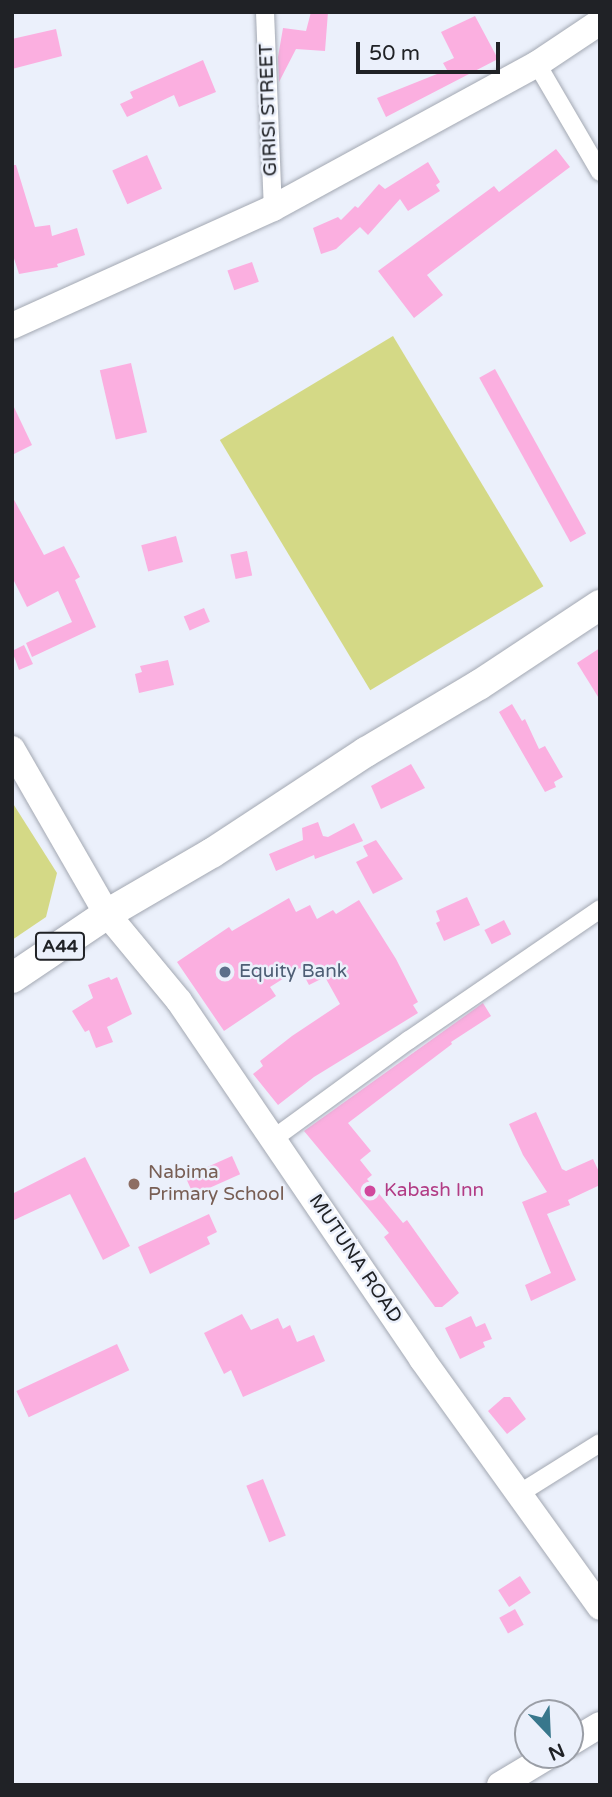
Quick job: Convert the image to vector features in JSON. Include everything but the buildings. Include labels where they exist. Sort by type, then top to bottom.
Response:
[{"type":"main road","points":[[107,914],[212,853],[366,752],[478,685],[600,606]]},
{"type":"main road","name":"A44","points":[[12,978],[107,914]]},
{"type":"street","name":"GIRISI STREET","points":[[265,12],[272,208]]},
{"type":"street","points":[[12,326],[272,208],[537,64],[600,22]]},
{"type":"street","points":[[537,64],[600,172]]},
{"type":"street","name":"MUTUNA ROAD","points":[[12,749],[107,914],[179,1001],[422,1359],[600,1607]]},
{"type":"street","points":[[272,1139],[409,1040],[600,909]]},
{"type":"street","points":[[520,1493],[600,1443]]},
{"type":"street","points":[[584,1735],[600,1726]]},
{"type":"street","points":[[500,1785],[527,1769]]},
{"type":"green space","points":[[393,336],[543,586],[370,690],[220,440]]},
{"type":"green space","points":[[12,802],[57,873],[46,917],[12,940]]},
{"type":"place","name":"Equity Bank","points":[[225,972]]},
{"type":"place","name":"Nabima Primary School","points":[[134,1184]]},
{"type":"place","name":"Kabash Inn","points":[[370,1191]]}]
